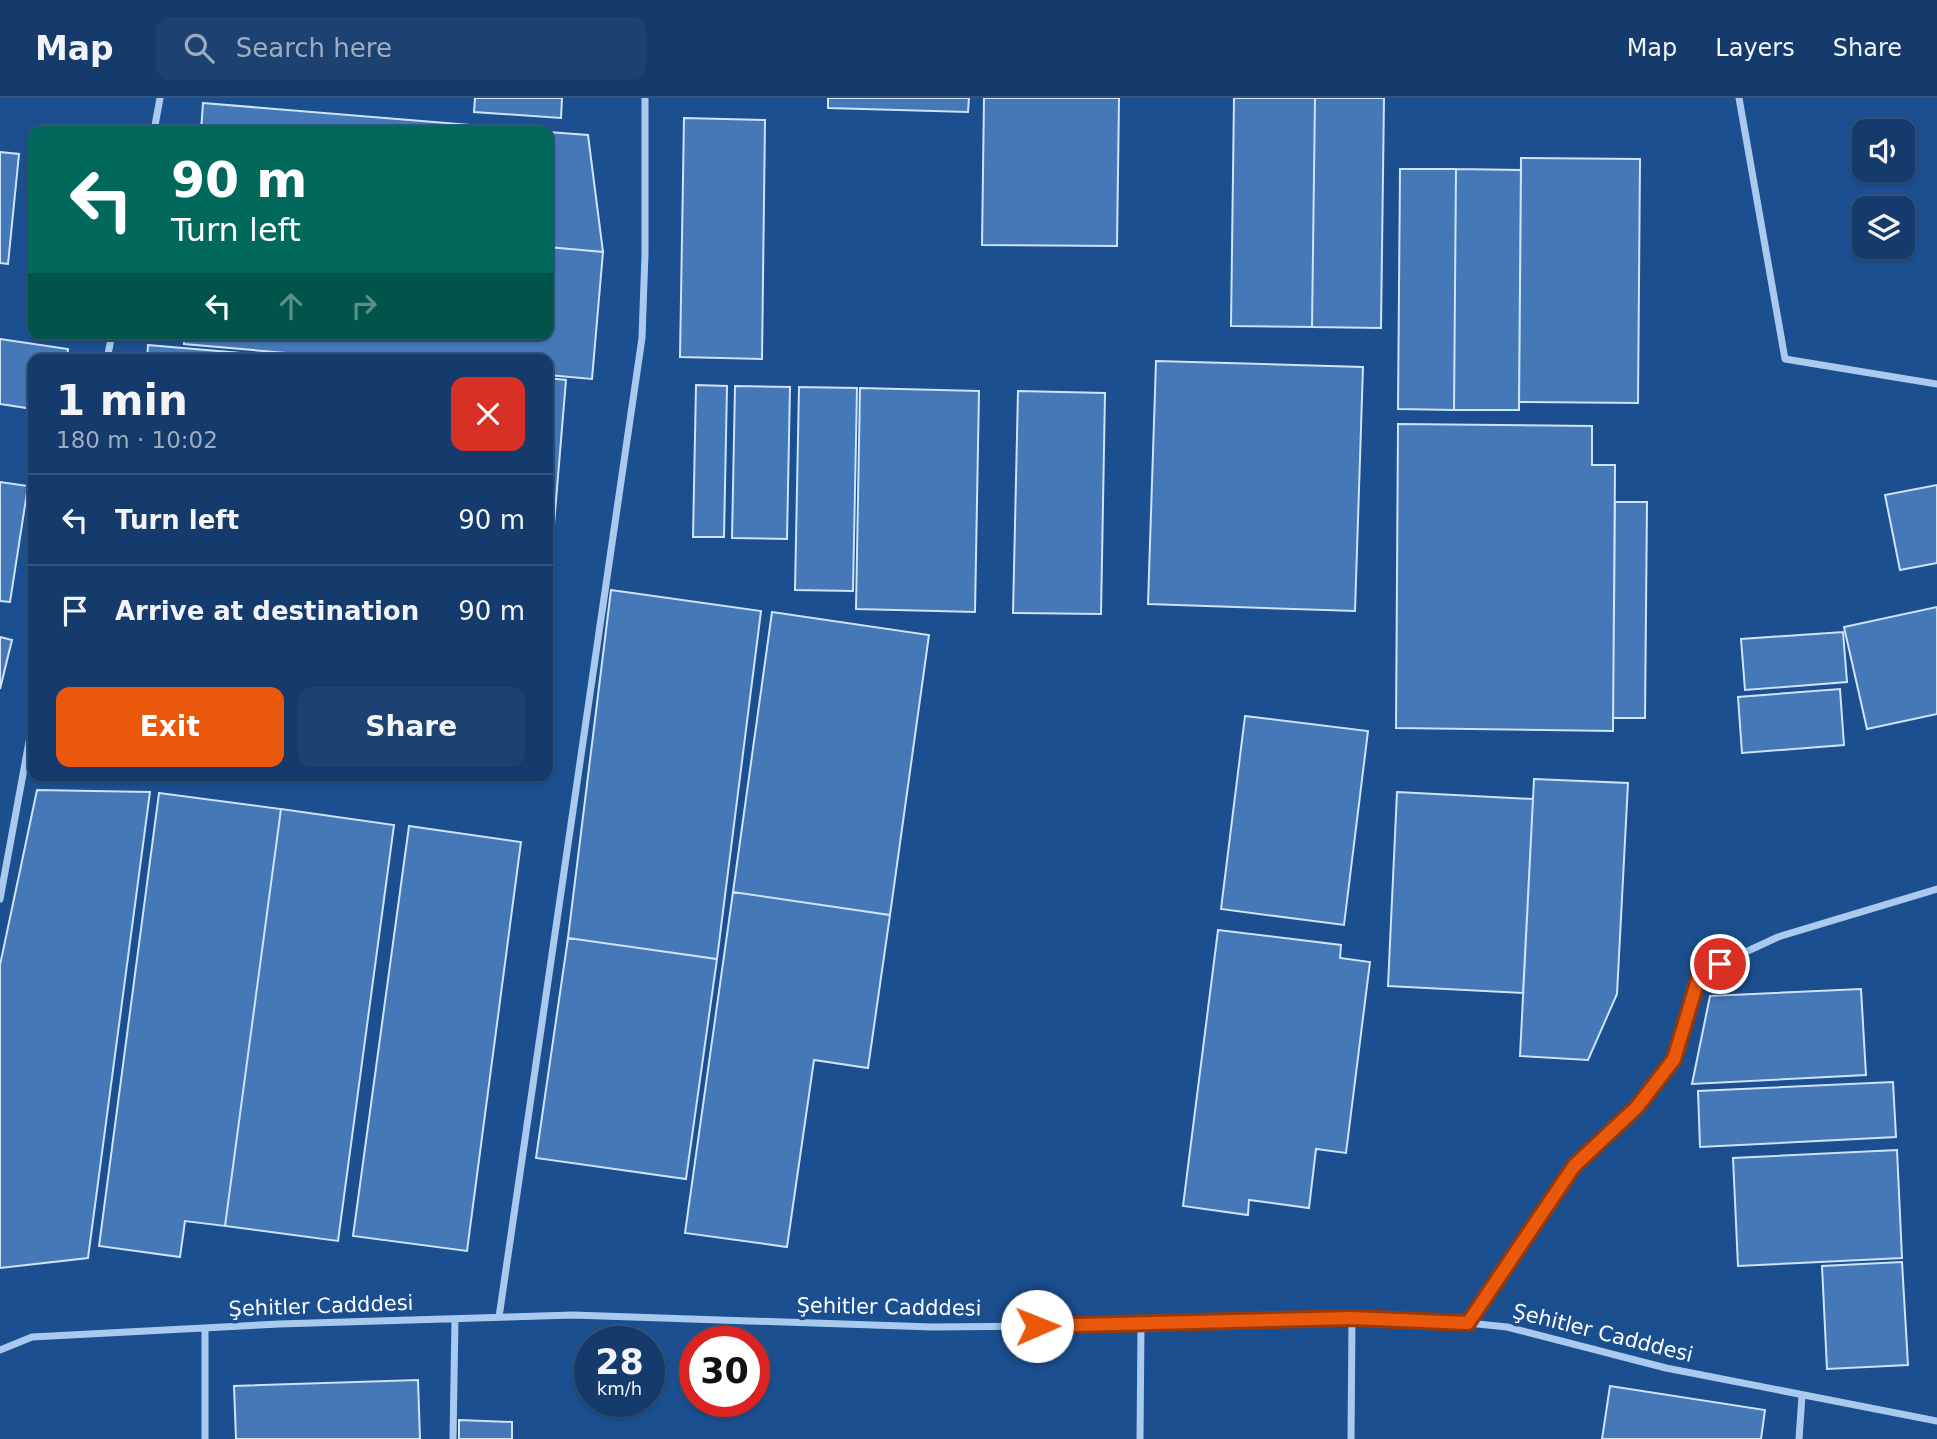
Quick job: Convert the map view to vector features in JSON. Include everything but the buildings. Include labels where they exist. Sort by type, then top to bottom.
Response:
[{"type":"street","points":[[155,126],[160,98]]},
{"type":"street","points":[[499,1317],[642,338],[645,98]]},
{"type":"street","points":[[1739,98],[1785,359],[1937,384]]},
{"type":"street","points":[[0,899],[28,747]]},
{"type":"street","points":[[1468,1323],[1574,1166],[1637,1107],[1674,1059],[1700,973],[1779,937],[1937,889]]},
{"type":"street","name":"Şehitler Cadddesi","points":[[0,1350],[32,1337],[573,1315],[932,1327],[1141,1325],[1352,1318],[1507,1327],[1666,1368],[1937,1421]]},
{"type":"street","points":[[1351,1439],[1352,1318]]},
{"type":"street","points":[[453,1439],[455,1319]]},
{"type":"street","points":[[1140,1439],[1141,1325]]},
{"type":"street","points":[[205,1328],[205,1439]]},
{"type":"street","points":[[1799,1439],[1802,1395]]},
{"type":"route","points":[[1037,1326],[1352,1318],[1468,1323],[1574,1166],[1637,1107],[1674,1059],[1700,973],[1720,964]]}]
